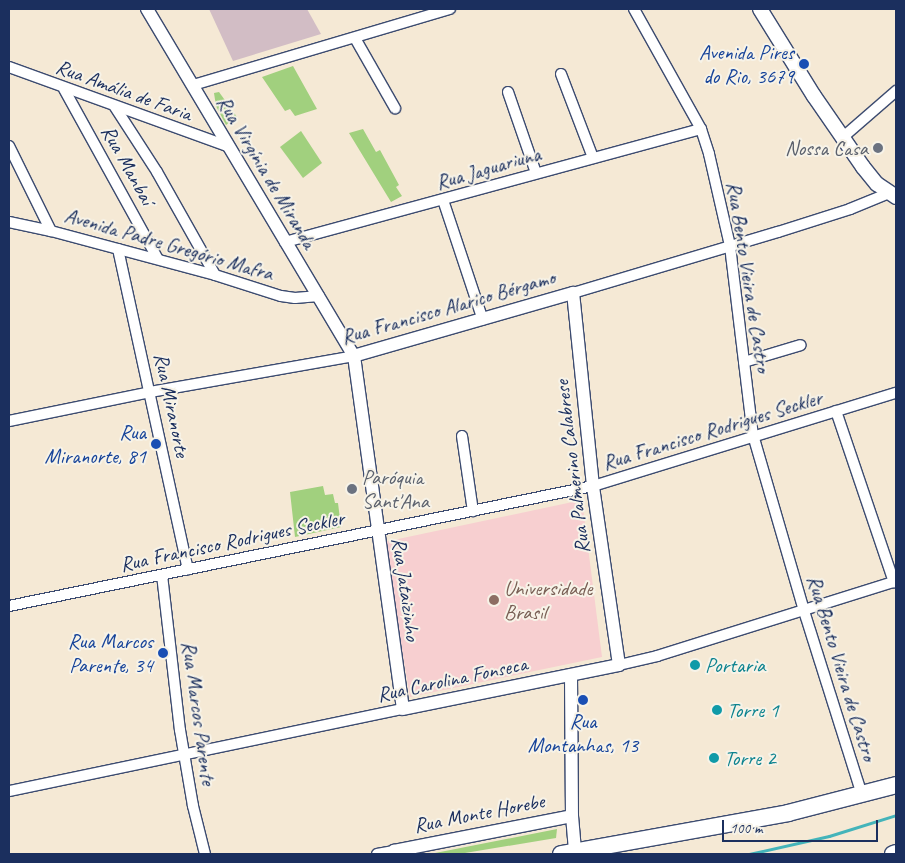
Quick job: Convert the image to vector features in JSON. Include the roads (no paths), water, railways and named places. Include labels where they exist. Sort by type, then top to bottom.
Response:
[{"type":"highway","points":[[571,853],[788,813],[896,785]]},
{"type":"main road","points":[[760,9],[842,138],[869,176],[893,195]]},
{"type":"street","name":"Rua Virgínia de Miranda","points":[[147,9],[354,356]]},
{"type":"street","points":[[193,85],[450,9]]},
{"type":"street","name":"Rua Bento Vieira de Castro","points":[[634,9],[701,129],[730,246],[753,435],[804,611],[862,795]]},
{"type":"street","points":[[355,38],[395,108]]},
{"type":"street","name":"Rua Amália de Faria","points":[[9,67],[64,89],[228,146]]},
{"type":"street","points":[[561,74],[593,158]]},
{"type":"street","name":"Rua Manbaí","points":[[64,89],[158,259]]},
{"type":"street","points":[[842,138],[896,91]]},
{"type":"street","points":[[508,92],[536,173]]},
{"type":"street","points":[[115,107],[157,172],[215,275]]},
{"type":"street","name":"Rua Jaguariuna","points":[[285,242],[701,129]]},
{"type":"street","points":[[9,146],[51,230]]},
{"type":"street","name":"Rua Francisco Alarico Bérgamo","points":[[9,421],[150,392],[354,356],[483,320],[893,195]]},
{"type":"street","points":[[443,200],[483,320]]},
{"type":"street","name":"Avenida Padre Gregório Mafra","points":[[9,222],[51,230],[118,250],[158,259],[281,296],[295,298],[318,296]]},
{"type":"street","name":"Rua Miranorte","points":[[118,250],[188,569]]},
{"type":"street","name":"Rua Palmerino Calabrese","points":[[573,293],[593,486],[619,665]]},
{"type":"street","points":[[744,362],[800,345]]},
{"type":"street","name":"Rua Jataizinho","points":[[354,356],[403,709]]},
{"type":"street","name":"Rua Francisco Rodrigues Seckler","points":[[9,606],[593,486],[753,435],[896,393]]},
{"type":"street","points":[[836,411],[895,582]]},
{"type":"street","points":[[462,436],[473,511]]},
{"type":"street","name":"Rua Marcos Parente","points":[[162,575],[184,756],[205,854]]},
{"type":"street","name":"Rua Carolina Fonseca","points":[[9,791],[619,665],[804,611],[895,582]]},
{"type":"street","points":[[571,675],[571,853]]},
{"type":"street","name":"Rua Monte Horebe","points":[[376,854],[572,816]]},
{"type":"waterway","points":[[749,854],[829,836],[896,815]]},
{"type":"place","name":"Avenida Pires do Rio, 3679","points":[[804,64]]},
{"type":"place","name":"Nossa Casa","points":[[878,148]]},
{"type":"place","name":"Rua Miranorte, 81","points":[[156,444]]},
{"type":"place","name":"Paróquia Sant'Ana","points":[[352,489]]},
{"type":"place","name":"Universidade Brasil","points":[[494,600]]},
{"type":"place","name":"Rua Marcos Parente, 34","points":[[163,653]]},
{"type":"place","name":"Portaria","points":[[695,665]]},
{"type":"place","name":"Rua Montanhas, 13","points":[[583,700]]},
{"type":"place","name":"Torre 1","points":[[717,710]]},
{"type":"place","name":"Torre 2","points":[[714,758]]}]
